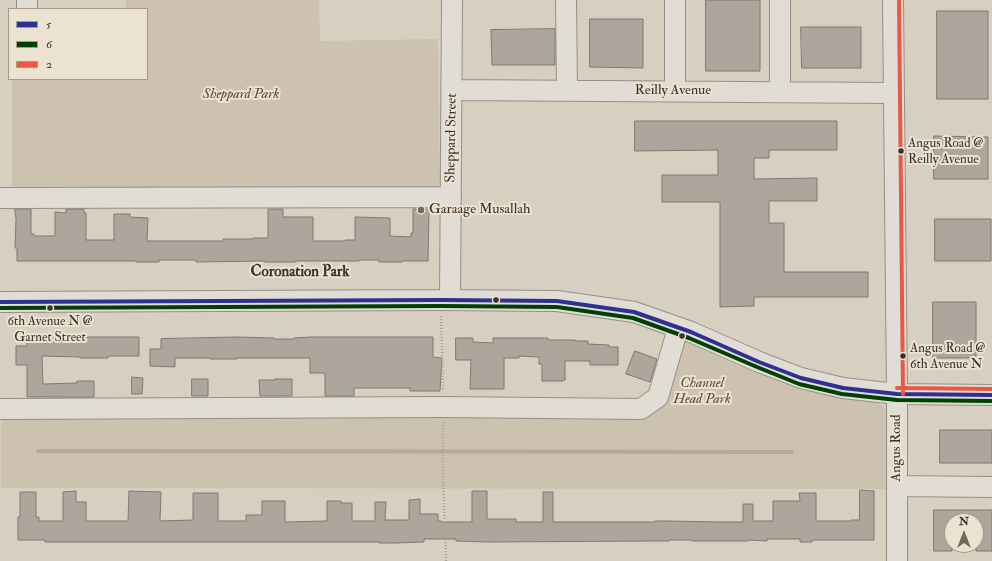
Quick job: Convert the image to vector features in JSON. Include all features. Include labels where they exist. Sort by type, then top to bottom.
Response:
[{"type":"street","name":"Sheppard Street","points":[[446,300],[451,197],[452,0]]},
{"type":"street","points":[[566,0],[567,91]]},
{"type":"street","points":[[674,0],[675,91]]},
{"type":"street","points":[[780,0],[780,92]]},
{"type":"street","name":"Angus Road","points":[[893,0],[897,561]]},
{"type":"street","name":"Reilly Avenue","points":[[452,90],[893,93]]},
{"type":"street","points":[[0,198],[451,197]]},
{"type":"street","points":[[0,302],[557,301],[634,312],[691,332],[759,362],[801,378],[844,388],[897,394],[992,395]]},
{"type":"street","points":[[0,409],[443,407],[641,408],[658,397],[678,328]]},
{"type":"street","points":[[897,486],[992,487]]},
{"type":"path","points":[[446,300],[443,407],[443,475],[446,561]]},
{"type":"green space","name":"Sheppard Park","points":[[126,0],[319,0],[320,41],[438,39],[440,190],[12,191],[12,80],[148,80],[148,8],[126,8]]},
{"type":"green space","name":"Channel Head Park","points":[[676,334],[727,361],[784,384],[836,396],[876,402],[884,407],[888,417],[888,489],[1,488],[1,409],[641,409],[658,397]]},
{"type":"building","points":[[706,0],[760,0],[760,71],[706,71]]},
{"type":"building","points":[[937,11],[988,11],[988,99],[937,99]]},
{"type":"building","points":[[590,19],[643,19],[643,68],[590,67]]},
{"type":"building","points":[[801,27],[861,27],[861,68],[802,68]]},
{"type":"building","points":[[555,29],[555,65],[492,65],[491,30]]},
{"type":"building","points":[[635,121],[837,121],[837,150],[769,150],[769,158],[754,158],[754,179],[817,178],[817,201],[769,201],[769,223],[784,223],[784,272],[868,272],[868,297],[754,297],[754,306],[720,307],[720,202],[662,202],[662,175],[718,175],[718,150],[635,151]]},
{"type":"building","points":[[934,136],[988,137],[988,179],[934,179]]},
{"type":"building","points":[[15,209],[31,209],[31,234],[34,234],[34,236],[55,236],[55,212],[66,213],[66,209],[84,209],[84,213],[86,213],[86,240],[114,240],[114,214],[130,214],[130,217],[148,218],[147,241],[223,241],[223,239],[268,238],[268,209],[283,209],[283,217],[313,217],[313,241],[345,241],[355,240],[355,217],[390,218],[390,236],[411,237],[411,233],[413,233],[413,209],[429,209],[428,261],[17,261],[17,248],[15,248]]},
{"type":"building","points":[[935,219],[991,219],[991,261],[935,261]]},
{"type":"building","points":[[933,302],[976,302],[976,358],[933,358]]},
{"type":"building","points":[[44,337],[139,337],[139,356],[80,358],[42,356],[43,384],[94,381],[94,397],[27,397],[27,365],[16,365],[16,346],[27,346],[27,339]]},
{"type":"building","points":[[237,337],[294,339],[310,337],[433,337],[433,357],[442,358],[440,391],[410,391],[410,388],[354,388],[354,396],[325,396],[325,373],[310,373],[310,358],[175,358],[175,367],[150,366],[150,349],[161,349],[161,339]]},
{"type":"building","points":[[456,338],[473,338],[473,342],[493,343],[493,338],[548,338],[548,340],[588,341],[588,344],[618,347],[618,365],[590,365],[590,361],[565,361],[565,380],[542,381],[542,364],[539,364],[539,357],[519,356],[519,358],[504,358],[504,389],[470,389],[471,360],[456,360]]},
{"type":"building","points":[[635,351],[657,359],[650,382],[626,374]]},
{"type":"building","points":[[132,377],[143,378],[142,394],[132,394]]},
{"type":"building","points":[[192,379],[208,379],[208,396],[192,396]]},
{"type":"building","points":[[292,379],[292,396],[260,396],[259,380]]},
{"type":"building","points":[[940,430],[992,430],[992,463],[940,463]]},
{"type":"building","points":[[860,490],[874,491],[874,540],[812,540],[812,542],[800,542],[800,539],[767,539],[767,541],[669,540],[488,542],[456,541],[456,539],[424,539],[424,542],[379,543],[45,542],[45,540],[18,540],[20,492],[36,492],[36,517],[39,517],[39,521],[63,521],[63,492],[76,491],[76,502],[86,502],[86,521],[128,521],[129,491],[161,492],[160,521],[193,520],[193,493],[218,493],[218,521],[246,521],[246,515],[262,515],[262,501],[285,501],[285,522],[327,521],[327,501],[352,503],[352,521],[375,521],[375,502],[386,502],[385,520],[409,520],[409,500],[420,499],[420,514],[438,514],[438,521],[441,522],[472,522],[472,491],[487,491],[487,519],[516,519],[516,522],[543,522],[543,492],[553,492],[553,522],[743,522],[743,504],[753,504],[753,521],[773,521],[773,501],[800,501],[799,493],[816,493],[816,521],[859,520]]},
{"type":"building","points":[[934,510],[992,510],[992,551],[984,551],[984,513],[944,513],[944,551],[934,551]]},
{"type":"waterway","points":[[38,451],[792,452]]},
{"type":"transit line","name":"2","points":[[899,0],[903,394]]},
{"type":"transit line","name":"5","points":[[0,302],[441,300],[557,301],[634,312],[691,332],[759,362],[801,378],[843,388],[897,394],[992,395]]},
{"type":"transit line","name":"6","points":[[0,308],[441,306],[557,307],[633,318],[689,338],[799,384],[842,394],[897,400],[992,401]]},
{"type":"transit line","name":"2","points":[[897,388],[992,389]]},
{"type":"place","name":"Angus Road @ Reilly Avenue","points":[[901,151]]},
{"type":"place","name":"Garaage Musallah","points":[[421,210]]},
{"type":"place","name":"6th Avenue N @ Garnet Street","points":[[50,308]]},
{"type":"place","name":"Angus Road @ 6th Avenue N","points":[[903,356]]},
{"type":"district","name":"Coronation Park","points":[[300,273]]}]
